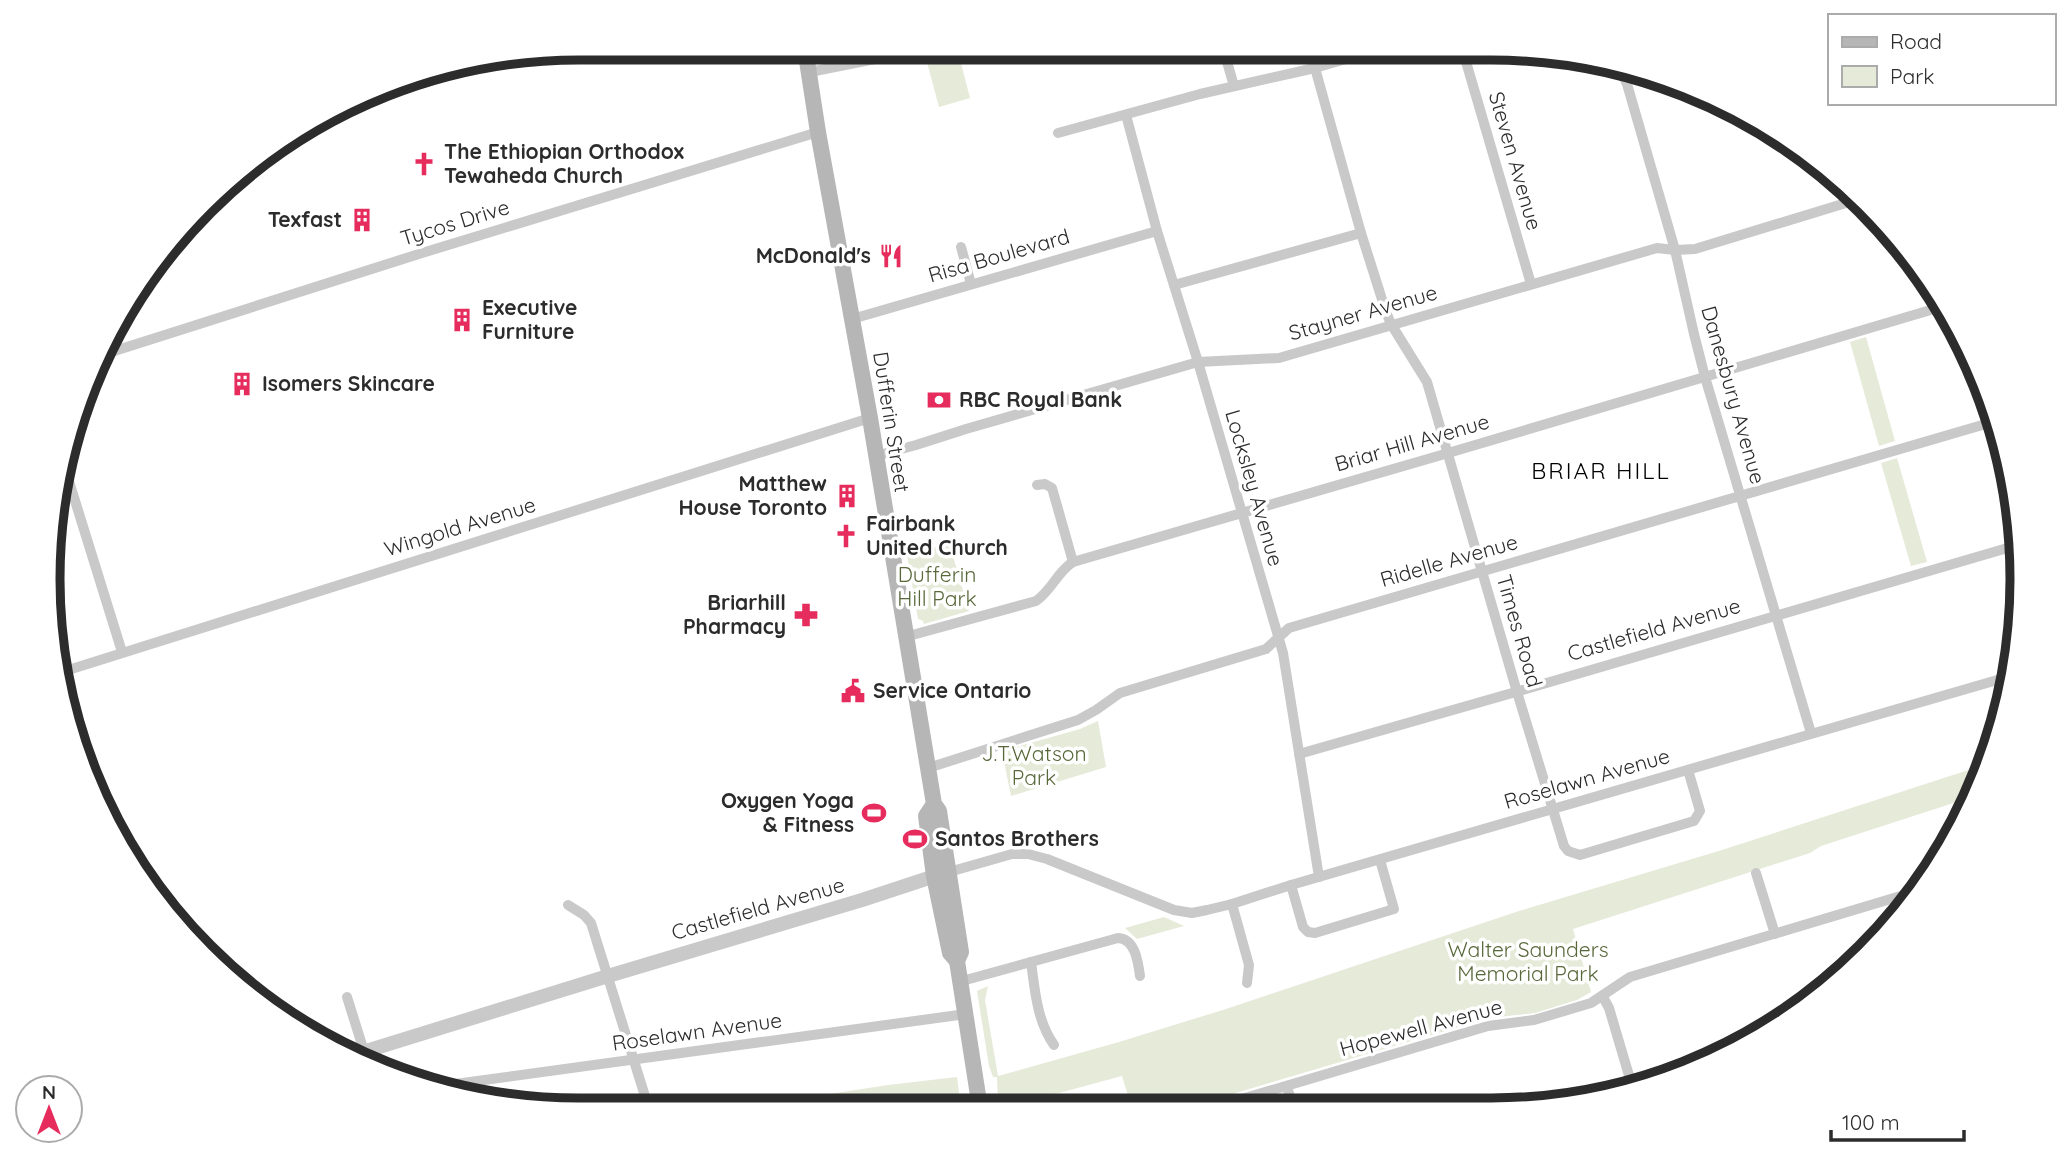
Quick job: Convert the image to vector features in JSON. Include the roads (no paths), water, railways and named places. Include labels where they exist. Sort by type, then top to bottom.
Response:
[{"type":"main road","name":"Dufferin Street","points":[[808,60],[934,804],[939,811],[942,874],[961,952],[957,961],[979,1098]]},
{"type":"street","points":[[810,72],[870,60]]},
{"type":"street","points":[[1226,60],[1234,86]]},
{"type":"street","points":[[1058,133],[1342,60]]},
{"type":"street","name":"Steven Avenue","points":[[1466,60],[1531,284]]},
{"type":"street","name":"Times Road","points":[[1315,68],[1361,233],[1391,324],[1427,382],[1517,692],[1568,851],[1580,855],[1694,821],[1700,810],[1688,770]]},
{"type":"street","name":"Danesbury Avenue","points":[[1624,77],[1675,250],[1706,377],[1811,733]]},
{"type":"street","name":"Locksley Avenue","points":[[1126,115],[1157,231],[1283,653],[1319,877]]},
{"type":"street","name":"Tycos Drive","points":[[112,352],[435,249],[818,132]]},
{"type":"street","name":"Stayner Avenue","points":[[876,456],[1198,362],[1279,358],[1657,248],[1695,248],[1847,202]]},
{"type":"street","name":"Risa Boulevard","points":[[852,319],[1157,231]]},
{"type":"street","points":[[1174,285],[1361,233]]},
{"type":"street","points":[[961,247],[971,284]]},
{"type":"street","name":"Briar Hill Avenue","points":[[1073,562],[1934,309]]},
{"type":"street","name":"Wingold Avenue","points":[[68,670],[870,418]]},
{"type":"street","name":"Ridelle Avenue","points":[[928,768],[1078,720],[1120,693],[1266,649],[1289,628],[1986,424]]},
{"type":"street","points":[[69,480],[122,652]]},
{"type":"street","points":[[905,637],[1036,601],[1073,562],[1052,488],[1045,484],[1037,485]]},
{"type":"street","name":"Castlefield Avenue","points":[[1299,754],[2008,548]]},
{"type":"street","name":"Roselawn Avenue","points":[[1174,910],[1192,913],[1232,904],[2000,679]]},
{"type":"street","name":"Castlefield Avenue","points":[[369,1054],[608,976],[1006,855],[1028,854],[1054,862],[1174,910]]},
{"type":"street","points":[[1291,885],[1304,930],[1311,933],[1394,909],[1380,860]]},
{"type":"street","points":[[1756,873],[1775,934]]},
{"type":"street","name":"Hopewell Avenue","points":[[1247,1098],[1488,1026],[1555,1015],[1603,997],[1630,977],[1901,896]]},
{"type":"street","points":[[1232,904],[1249,965],[1247,983]]},
{"type":"street","points":[[568,905],[591,923],[646,1098]]},
{"type":"street","points":[[962,981],[1118,937],[1126,938],[1131,943],[1140,976]]},
{"type":"street","points":[[1031,962],[1045,1032],[1054,1045]]},
{"type":"street","points":[[347,997],[358,1049]]},
{"type":"street","points":[[1603,997],[1609,1008],[1630,1079]]},
{"type":"street","name":"Roselawn Avenue","points":[[457,1084],[966,1014]]},
{"type":"street","points":[[1287,1087],[1290,1098]]},
{"type":"place","name":"The Ethiopian Orthodox Tewaheda Church","points":[[424,164]]},
{"type":"place","name":"Texfast","points":[[362,220]]},
{"type":"place","name":"McDonald's","points":[[891,256]]},
{"type":"place","name":"Executive Furniture","points":[[462,320]]},
{"type":"place","name":"Isomers Skincare","points":[[242,384]]},
{"type":"place","name":"RBC Royal Bank","points":[[939,400]]},
{"type":"place","name":"Matthew House Toronto","points":[[847,496]]},
{"type":"place","name":"Fairbank United Church","points":[[846,536]]},
{"type":"place","name":"Briarhill Pharmacy","points":[[806,615]]},
{"type":"place","name":"Service Ontario","points":[[853,691]]},
{"type":"place","name":"Oxygen Yoga & Fitness","points":[[874,813]]},
{"type":"place","name":"Santos Brothers","points":[[915,839]]},
{"type":"district","name":"BRIAR HILL","points":[[1601,471]]},
{"type":"park label","name":"Dufferin Hill Park","points":[[937,587]]},
{"type":"park label","name":"J.T.Watson Park","points":[[1034,766]]},
{"type":"park label","name":"Walter Saunders Memorial Park","points":[[1528,962]]}]
